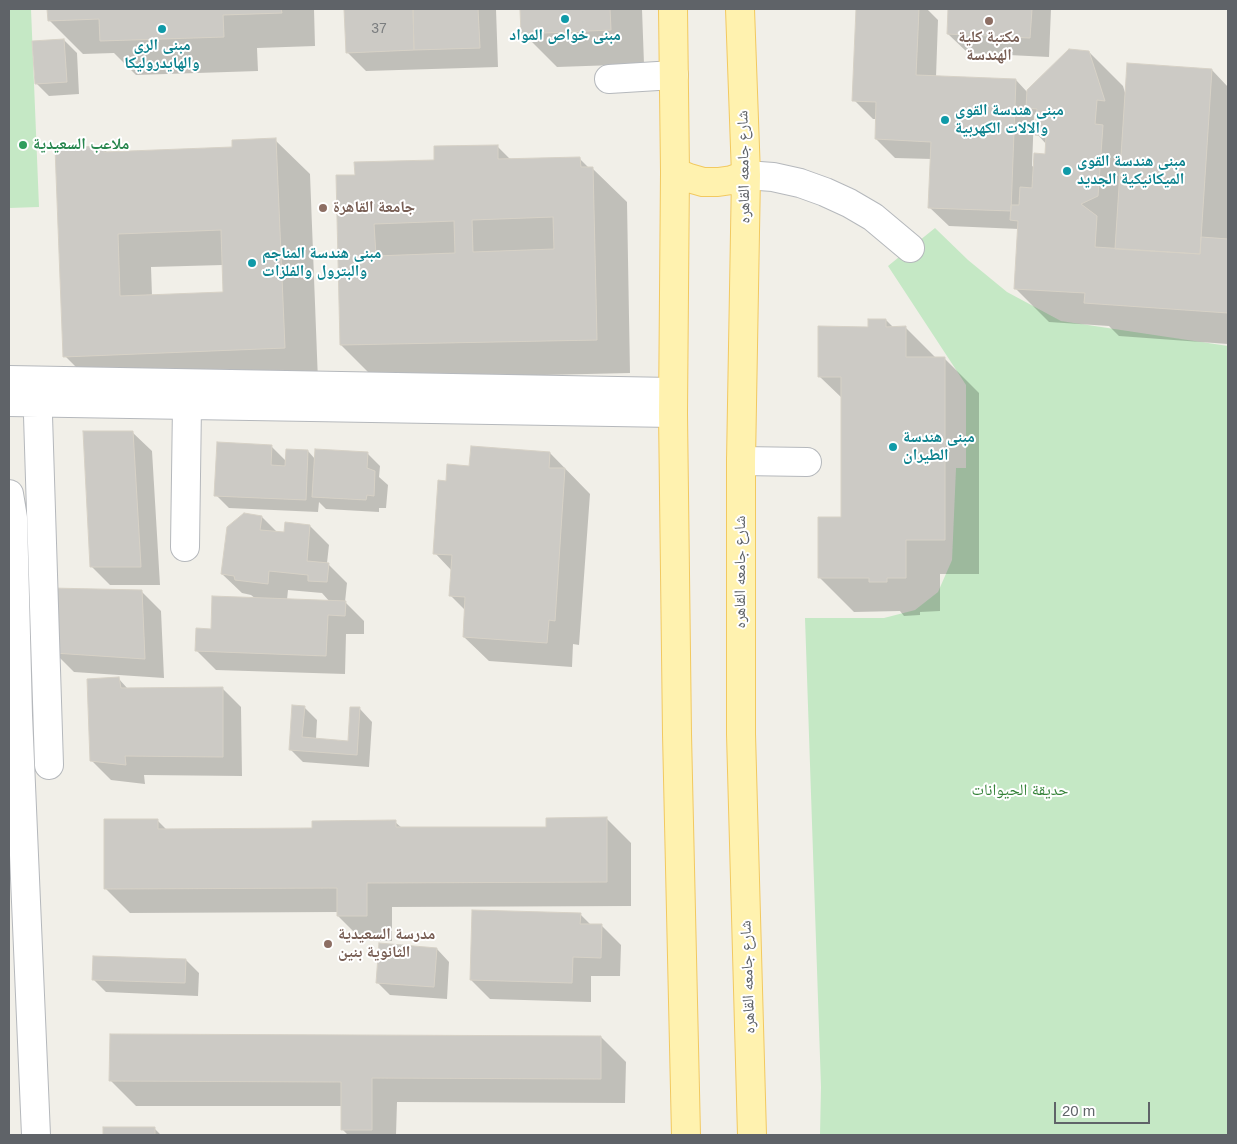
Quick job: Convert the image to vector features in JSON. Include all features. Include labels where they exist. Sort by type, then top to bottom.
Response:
[{"type":"main road","points":[[673,9],[675,172],[673,403],[677,734],[686,1135]]},
{"type":"main road","name":"شارع جامعه القاهره","points":[[740,9],[746,175],[741,461],[741,734],[752,1135]]},
{"type":"main road","points":[[675,172],[696,180],[718,182],[746,175]]},
{"type":"lane","points":[[609,79],[674,75]]},
{"type":"lane","points":[[746,175],[773,177],[800,183],[825,192],[873,217],[910,248]]},
{"type":"lane","points":[[9,381],[37,392],[187,405],[673,403]]},
{"type":"lane","points":[[9,402],[37,392],[673,403]]},
{"type":"lane","points":[[37,392],[49,765]]},
{"type":"lane","points":[[185,547],[187,405]]},
{"type":"lane","points":[[741,461],[807,462]]},
{"type":"lane","points":[[9,494],[13,518],[13,715],[36,1135]]},
{"type":"green space","name":"ملاعب السعيدية","points":[[9,9],[31,9],[39,207],[9,208]]},
{"type":"green space","name":"حديقة الحيوانات","points":[[935,228],[968,260],[1007,292],[1061,321],[1228,346],[1228,1135],[820,1135],[821,1087],[805,618],[884,618],[915,610],[938,592],[952,560],[956,468],[966,468],[966,385],[888,266]]},
{"type":"building","name":"مبنى الرى والهايدروليكا","points":[[47,9],[281,9],[282,13],[223,15],[224,37],[100,41],[99,19],[48,21]]},
{"type":"building","points":[[344,9],[413,9],[414,50],[346,53]]},
{"type":"building","points":[[413,9],[478,9],[480,48],[414,50]]},
{"type":"building","name":"مبنى خواص المواد","points":[[520,9],[610,9],[611,30],[521,34]]},
{"type":"building","name":"مبنى هندسة القوى والالات الكهربية","points":[[856,9],[919,9],[916,75],[1016,79],[1011,211],[928,208],[931,142],[875,139],[876,102],[852,101]]},
{"type":"building","name":"مكتبة كلية الهندسة","points":[[948,9],[1032,9],[1030,38],[947,34]]},
{"type":"building","points":[[64,39],[67,82],[35,84],[32,41]]},
{"type":"building","name":"مبنى هندسة القوى الميكانيكية الجديد","points":[[1069,49],[1089,51],[1105,101],[1097,100],[1095,124],[1103,125],[1098,196],[1081,204],[1097,216],[1095,247],[1200,254],[1201,237],[1228,239],[1228,313],[1084,303],[1085,293],[1014,289],[1018,221],[1010,220],[1011,205],[1019,205],[1020,187],[1032,188],[1034,153],[1045,154],[1046,136],[1035,135],[1037,109],[1026,108],[1027,90]]},
{"type":"building","points":[[1127,63],[1212,69],[1200,254],[1115,249]]},
{"type":"building","name":"مبنى هندسة المناجم والبترول والفلزات","points":[[276,138],[285,348],[63,357],[55,148],[103,146],[104,152],[232,147],[232,140]],"holes":[[[221,230],[223,292],[120,296],[118,234]]]},
{"type":"building","points":[[498,145],[498,159],[580,157],[581,167],[593,167],[597,340],[340,345],[336,175],[355,175],[354,162],[434,160],[434,146]],"holes":[[[553,217],[554,249],[473,252],[472,220]],[[454,221],[455,253],[376,256],[374,224]]]},
{"type":"building","name":"مبنى هندسة الطيران","points":[[868,319],[886,319],[886,327],[906,326],[906,357],[945,357],[945,540],[906,540],[906,578],[887,578],[887,582],[869,582],[869,578],[818,578],[818,517],[841,517],[841,377],[818,377],[818,326],[868,327]]},
{"type":"building","points":[[83,431],[133,431],[141,567],[90,567]]},
{"type":"building","points":[[217,442],[272,445],[271,465],[285,466],[286,449],[308,450],[306,500],[214,496]]},
{"type":"building","points":[[471,446],[550,452],[549,468],[565,468],[555,621],[549,620],[547,643],[463,637],[465,597],[449,596],[452,555],[433,554],[438,480],[446,481],[447,464],[469,466]]},
{"type":"building","points":[[315,449],[368,452],[367,468],[375,471],[374,496],[367,495],[366,500],[312,497]]},
{"type":"building","points":[[244,513],[262,516],[260,530],[284,532],[285,522],[310,525],[307,561],[329,563],[327,582],[308,581],[308,575],[269,571],[268,584],[235,580],[234,576],[221,574],[227,527]]},
{"type":"building","points":[[51,588],[142,590],[145,659],[54,653]]},
{"type":"building","points":[[212,596],[346,601],[345,616],[328,615],[326,656],[195,651],[196,628],[211,629]]},
{"type":"building","points":[[119,677],[121,688],[223,687],[223,757],[125,756],[126,765],[90,761],[87,679]]},
{"type":"building","points":[[292,705],[305,706],[302,737],[348,741],[350,707],[360,707],[357,755],[289,750]]},
{"type":"building","points":[[607,817],[607,882],[367,883],[367,916],[337,916],[337,888],[104,889],[104,819],[158,819],[158,829],[312,828],[312,821],[396,820],[396,827],[546,827],[546,818]]},
{"type":"building","points":[[472,910],[581,913],[580,924],[602,924],[601,958],[573,957],[572,983],[470,980]]},
{"type":"building","points":[[379,943],[437,948],[434,987],[376,983]]},
{"type":"building","points":[[93,956],[186,959],[185,983],[92,980]]},
{"type":"building","points":[[110,1034],[601,1036],[601,1079],[372,1078],[372,1130],[341,1130],[341,1082],[109,1081]]},
{"type":"building","points":[[103,1127],[155,1127],[155,1135],[103,1135]]},
{"type":"place","name":"مبنى خواص المواد","points":[[565,19]]},
{"type":"place","name":"مكتبة كلية الهندسة","points":[[989,21]]},
{"type":"place","name":"مبنى الرى والهايدروليكا","points":[[162,29]]},
{"type":"place","name":"مبنى هندسة القوى والالات الكهربية","points":[[945,120]]},
{"type":"place","name":"ملاعب السعيدية","points":[[23,145]]},
{"type":"place","name":"مبنى هندسة القوى الميكانيكية الجديد","points":[[1067,171]]},
{"type":"place","name":"جامعة القاهرة","points":[[323,208]]},
{"type":"place","name":"مبنى هندسة المناجم والبترول والفلزات","points":[[252,263]]},
{"type":"place","name":"مبنى هندسة الطيران","points":[[893,447]]},
{"type":"place","name":"مدرسة السعيدية الثانوية بنين","points":[[328,944]]}]
